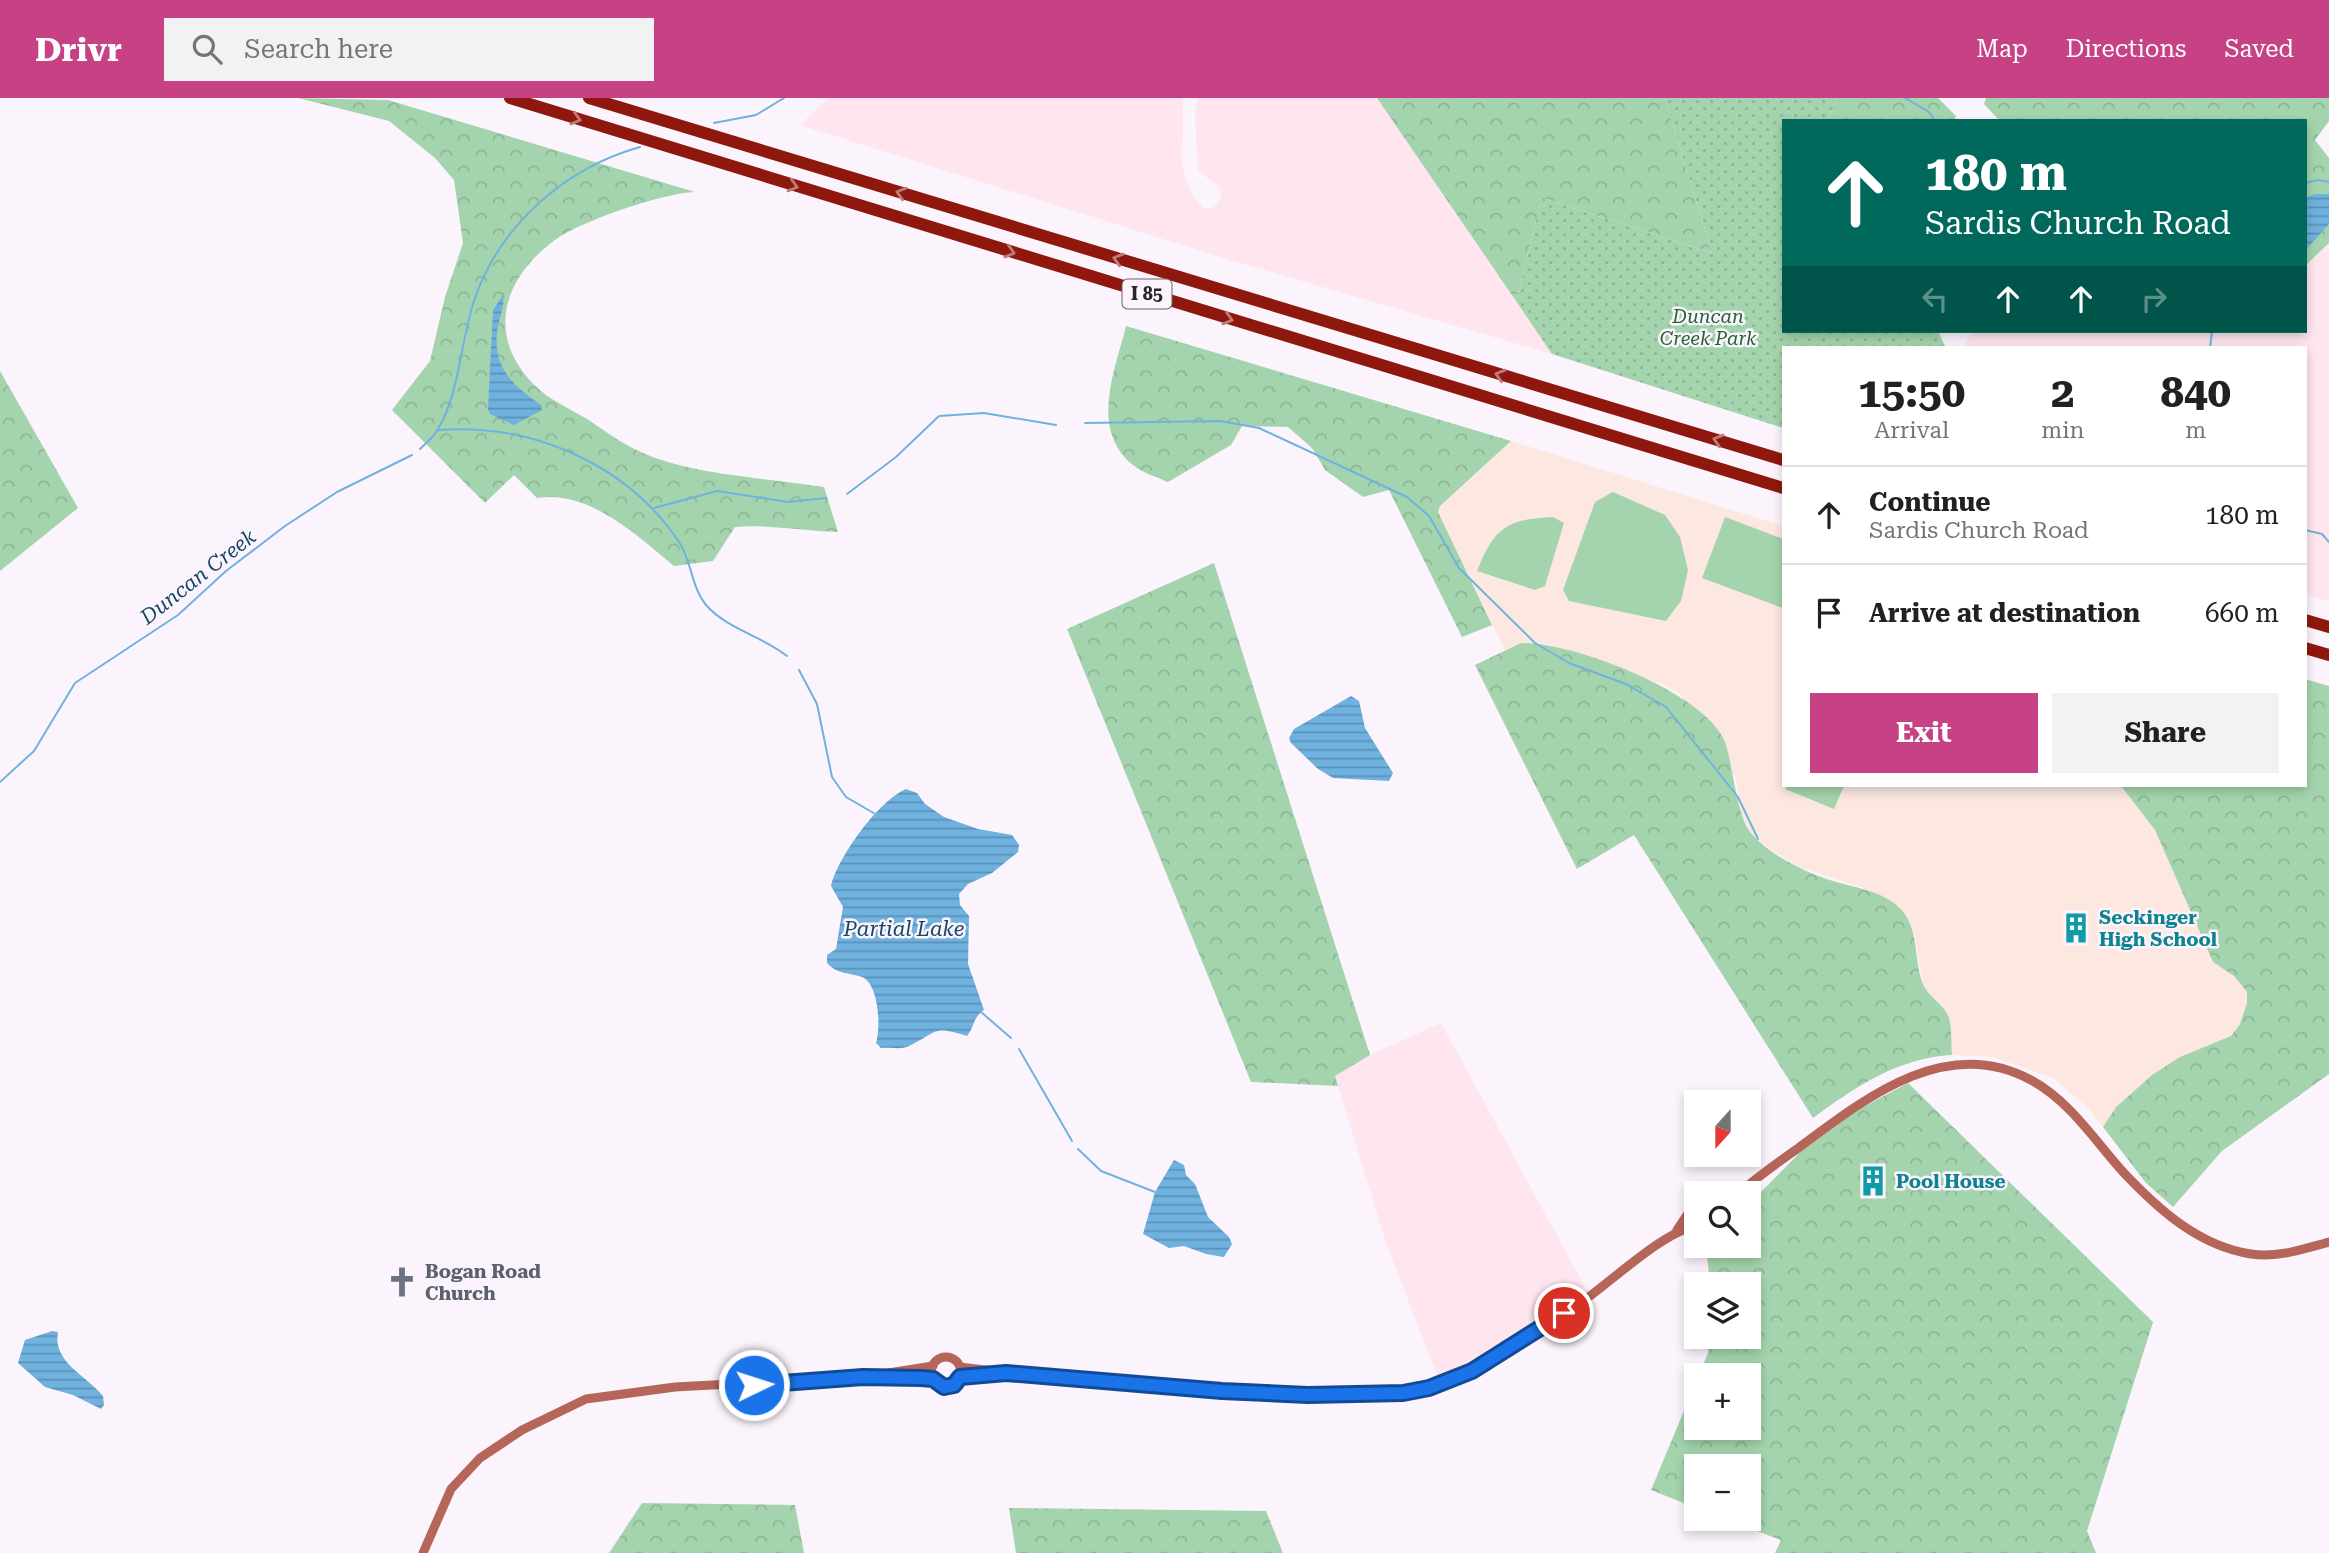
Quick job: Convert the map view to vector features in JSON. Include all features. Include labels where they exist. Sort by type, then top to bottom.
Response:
[{"type":"highway","name":"I 85","points":[[510,98],[1782,488]]},
{"type":"highway","name":"I 85","points":[[589,98],[1782,460]]},
{"type":"highway","points":[[2307,614],[2329,620]]},
{"type":"highway","points":[[2307,621],[2329,627]]},
{"type":"highway","points":[[2307,649],[2329,655]]},
{"type":"street","points":[[1755,1181],[1816,1133],[1885,1087],[1916,1073],[1970,1064],[2030,1079],[2060,1100],[2139,1189],[2170,1219],[2207,1241],[2251,1254],[2283,1254],[2329,1242]]},
{"type":"street","points":[[1676,1231],[1684,1219]]},
{"type":"street","points":[[960,1372],[1308,1395],[1403,1393],[1429,1388],[1472,1371],[1532,1334],[1586,1299],[1676,1231],[1684,1228]]},
{"type":"street","points":[[863,1377],[933,1366],[945,1357],[954,1359],[960,1372]]},
{"type":"street","points":[[933,1366],[933,1379]]},
{"type":"street","points":[[423,1553],[451,1489],[480,1458],[522,1430],[586,1399],[675,1387],[863,1377],[933,1379],[941,1386],[950,1386],[960,1372]]},
{"type":"shaded area","points":[[828,98],[1183,98],[1182,167],[1191,193],[1203,208],[1213,208],[1221,198],[1220,187],[1198,171],[1195,117],[1198,98],[1377,98],[1552,354],[1233,261],[800,125]]},
{"type":"shaded area","points":[[2329,243],[2329,602],[2307,595],[2307,346],[1965,346],[1971,333],[2307,333],[2307,264]]},
{"type":"shaded area","points":[[1511,441],[1782,526],[1782,787],[2122,787],[2155,830],[2213,962],[2234,976],[2247,992],[2247,1003],[2240,1024],[2231,1036],[2152,1075],[2116,1107],[2103,1127],[2086,1106],[2053,1078],[1993,1057],[1952,1055],[1949,1016],[1923,986],[1914,933],[1863,888],[1799,867],[1771,850],[1749,831],[1741,814],[1736,778],[1680,694],[1662,684],[1548,644],[1521,643],[1505,650],[1438,512],[1440,506]]},
{"type":"shaded area","points":[[1441,1023],[1585,1287],[1440,1383],[1386,1243],[1335,1076],[1370,1055]]},
{"type":"green space","points":[[298,98],[388,100],[695,192],[663,197],[602,217],[555,240],[536,256],[521,274],[511,293],[506,312],[506,332],[512,353],[523,372],[546,395],[641,452],[706,471],[824,487],[838,532],[761,526],[735,527],[713,561],[674,566],[611,517],[575,501],[557,497],[537,498],[514,475],[485,503],[392,410],[430,361],[445,297],[463,243],[454,180],[435,158],[389,121]]},
{"type":"green space","points":[[1377,98],[1665,98],[1712,253],[1542,198],[1516,301]]},
{"type":"green space","name":"Duncan Creek Park","points":[[1665,98],[1837,98],[1829,119],[1782,119],[1782,333],[1939,333],[1945,346],[1782,346],[1782,428],[1552,354],[1516,301],[1542,198],[1712,253]]},
{"type":"green space","points":[[1837,98],[1938,98],[1956,116],[1955,119],[1829,119]]},
{"type":"green space","points":[[1986,98],[2329,98],[2329,121],[2315,140],[2329,158],[2329,243],[2307,264],[2307,119],[1998,119],[1984,104]]},
{"type":"green space","points":[[1126,326],[1511,441],[1440,506],[1438,512],[1492,625],[1462,637],[1389,490],[1363,497],[1325,470],[1312,448],[1288,427],[1242,426],[1231,445],[1168,482],[1133,465],[1120,451],[1112,434],[1109,417],[1112,380]]},
{"type":"green space","points":[[0,371],[78,508],[0,571]]},
{"type":"green space","points":[[1613,492],[1665,515],[1680,537],[1688,570],[1681,601],[1666,621],[1569,601],[1563,590],[1595,502]]},
{"type":"green space","points":[[1553,517],[1564,523],[1545,586],[1535,590],[1477,571],[1490,545],[1504,529],[1524,520]]},
{"type":"green space","points":[[1725,517],[1782,539],[1782,608],[1702,578]]},
{"type":"green space","points":[[1214,563],[1370,1055],[1335,1076],[1338,1086],[1251,1082],[1067,629]]},
{"type":"green space","points":[[1521,643],[1571,651],[1634,673],[1692,705],[1713,723],[1725,742],[1742,816],[1746,826],[1759,841],[1800,868],[1881,895],[1904,913],[1912,929],[1923,984],[1949,1018],[1952,1055],[1932,1057],[1895,1068],[1861,1085],[1813,1118],[1634,835],[1577,869],[1475,665]]},
{"type":"green space","points":[[2307,680],[2329,686],[2329,1074],[2222,1151],[2173,1207],[2146,1183],[2103,1127],[2116,1107],[2152,1075],[2180,1057],[2231,1036],[2240,1024],[2247,1003],[2247,992],[2234,976],[2213,962],[2155,830],[2122,787],[2307,787]]},
{"type":"green space","points":[[1786,787],[1844,787],[1834,809],[1785,789]]},
{"type":"green space","points":[[1908,1083],[2153,1322],[2087,1531],[2096,1553],[1775,1553],[1781,1540],[1757,1531],[1761,1531],[1761,1454],[1684,1454],[1684,1503],[1651,1490],[1684,1411],[1684,1440],[1761,1440],[1761,1363],[1704,1363],[1708,1349],[1761,1349],[1761,1272],[1709,1272],[1707,1258],[1761,1258],[1761,1192],[1824,1128]]},
{"type":"green space","points":[[642,1503],[795,1505],[804,1553],[609,1553]]},
{"type":"green space","points":[[1009,1508],[1266,1511],[1283,1553],[1016,1553]]},
{"type":"water","points":[[2329,194],[2329,224],[2307,249],[2307,197]]},
{"type":"water","points":[[503,295],[497,333],[502,367],[515,384],[541,405],[542,410],[514,425],[490,414],[488,409],[493,310]]},
{"type":"water","points":[[1351,696],[1359,701],[1365,728],[1393,773],[1389,781],[1333,778],[1318,769],[1291,743],[1289,738],[1294,729]]},
{"type":"water","name":"Partial Lake","points":[[906,789],[917,793],[925,804],[944,817],[978,829],[1012,835],[1019,845],[1018,852],[992,873],[968,884],[959,894],[960,905],[969,916],[968,964],[984,1010],[967,1036],[941,1031],[906,1047],[881,1048],[876,1043],[877,1007],[868,981],[839,971],[827,963],[827,955],[836,949],[843,907],[831,886],[842,860],[861,831],[883,805]]},
{"type":"water","points":[[1174,1160],[1184,1165],[1186,1175],[1195,1184],[1208,1217],[1229,1237],[1232,1244],[1224,1257],[1184,1246],[1169,1248],[1143,1234],[1155,1192]]},
{"type":"water","points":[[52,1331],[58,1332],[60,1352],[65,1360],[103,1396],[104,1405],[101,1409],[73,1395],[45,1387],[18,1363],[25,1340]]},
{"type":"waterway","name":"Duncan Creek","points":[[714,123],[756,115],[784,98]]},
{"type":"waterway","name":"Duncan Creek","points":[[1905,98],[1929,112],[1934,119]]},
{"type":"waterway","name":"Duncan Creek","points":[[420,449],[434,435],[451,400],[474,301],[500,248],[538,204],[561,185],[586,169],[640,147]]},
{"type":"waterway","name":"Duncan Creek","points":[[2307,183],[2318,180],[2329,182]]},
{"type":"waterway","points":[[2210,346],[2212,333]]},
{"type":"waterway","points":[[847,494],[896,457],[939,416],[984,413],[1056,425]]},
{"type":"waterway","points":[[1085,423],[1220,421],[1259,428],[1407,497],[1429,516],[1459,568],[1535,643],[1569,663],[1626,684],[1666,707],[1738,797],[1758,839]]},
{"type":"waterway","points":[[438,430],[507,433],[574,454],[604,470],[632,490],[657,514],[679,542],[687,557],[697,590],[706,605],[724,620],[787,656]]},
{"type":"waterway","name":"Duncan Creek","points":[[0,782],[34,751],[75,683],[178,615],[226,571],[285,526],[337,492],[412,455]]},
{"type":"waterway","points":[[654,508],[717,491],[788,502],[826,498]]},
{"type":"waterway","points":[[2307,530],[2322,534],[2329,542]]},
{"type":"waterway","points":[[799,670],[817,704],[832,777],[846,797],[877,815]]},
{"type":"waterway","points":[[981,1012],[1011,1038]]},
{"type":"waterway","points":[[1019,1049],[1072,1141]]},
{"type":"waterway","points":[[1078,1149],[1101,1171],[1155,1192]]},
{"type":"place","name":"Seckinger High School","points":[[2076,928]]},
{"type":"place","name":"Pool House","points":[[1873,1181]]},
{"type":"place","name":"Bogan Road Church","points":[[402,1282]]},
{"type":"route","points":[[754,1385],[863,1377],[933,1379],[944,1387],[954,1385],[960,1377],[1006,1373],[1222,1391],[1308,1395],[1403,1393],[1429,1388],[1472,1371],[1564,1313]]}]
